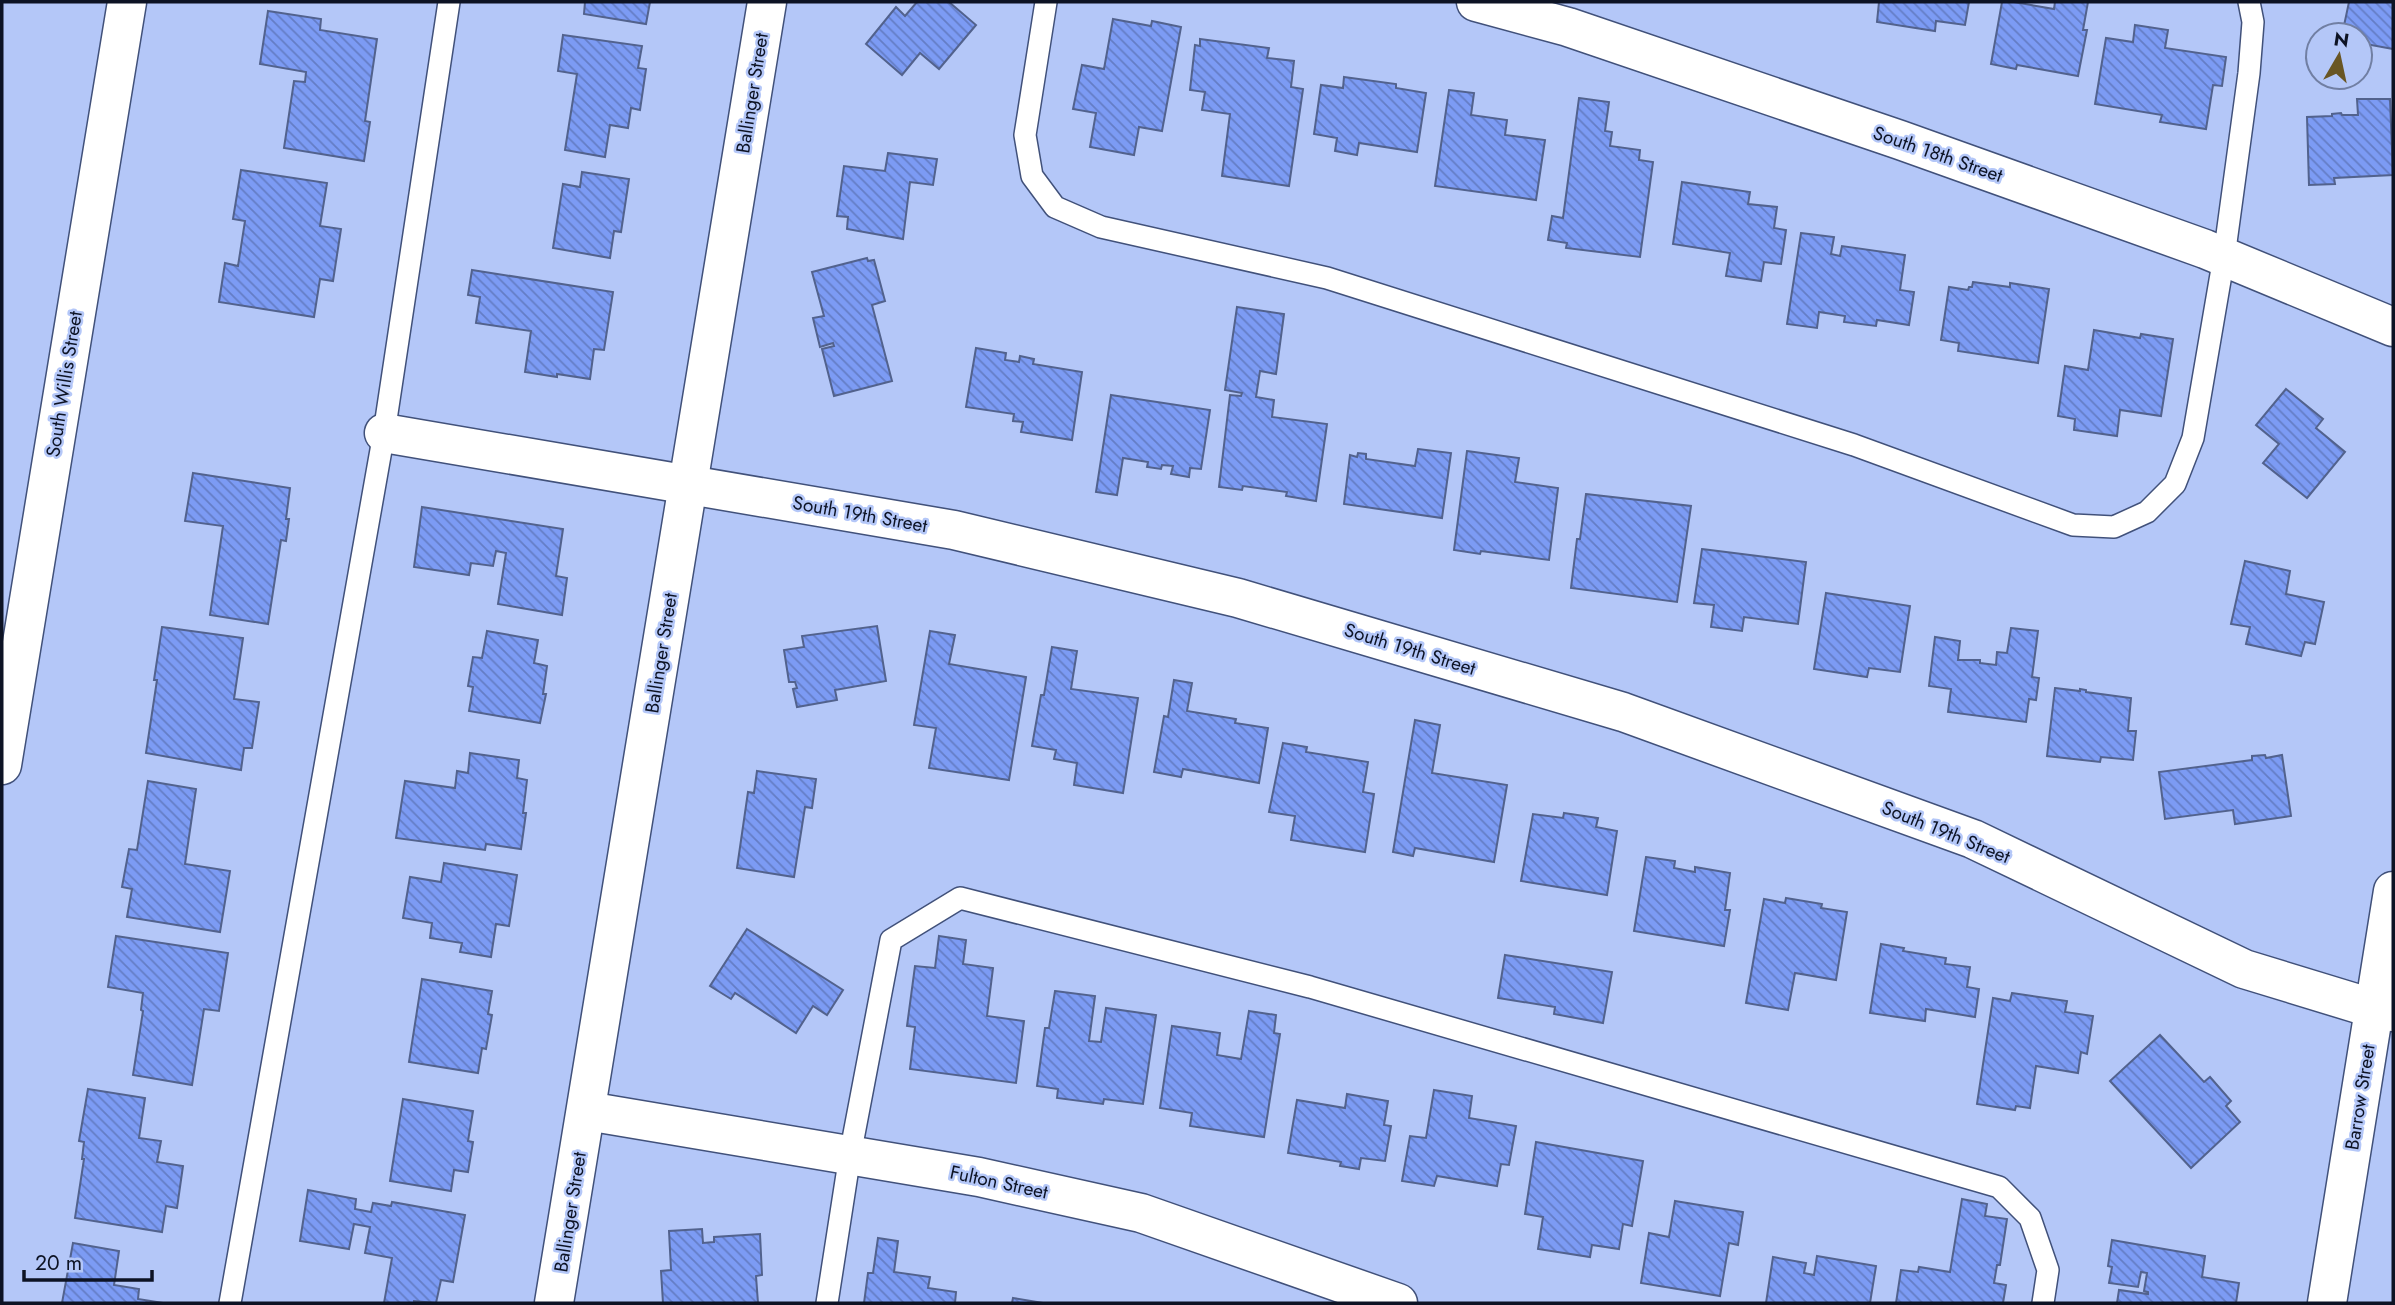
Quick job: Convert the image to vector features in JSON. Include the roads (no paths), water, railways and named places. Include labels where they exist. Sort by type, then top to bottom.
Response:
[{"type":"street","name":"South Willis Street","points":[[2,765],[127,2]]},
{"type":"street","name":"Ballinger Street","points":[[554,1303],[767,2]]},
{"type":"street","name":"South 18th Street","points":[[1476,2],[1568,27],[1810,110],[2224,257],[2393,327]]},
{"type":"street","name":"South 19th Street","points":[[384,433],[954,530],[1238,598],[1623,712],[1973,839],[2244,970],[2384,1011]]},
{"type":"street","name":"Barrow Street","points":[[2327,1303],[2384,1011],[2393,891]]},
{"type":"street","name":"Fulton Street","points":[[587,1111],[979,1177],[1141,1213],[1398,1303]]},
{"type":"lane","points":[[230,1303],[384,433],[449,2]]},
{"type":"lane","points":[[1046,2],[1025,135],[1032,176],[1055,207],[1101,227],[1327,278],[1854,444],[2073,525],[2114,527],[2147,512],[2175,484],[2193,438],[2224,257],[2249,73],[2253,22],[2249,2]]},
{"type":"lane","points":[[827,1303],[850,1155],[891,940],[960,898],[1310,986],[1999,1187],[2030,1218],[2048,1270],[2043,1303]]}]
